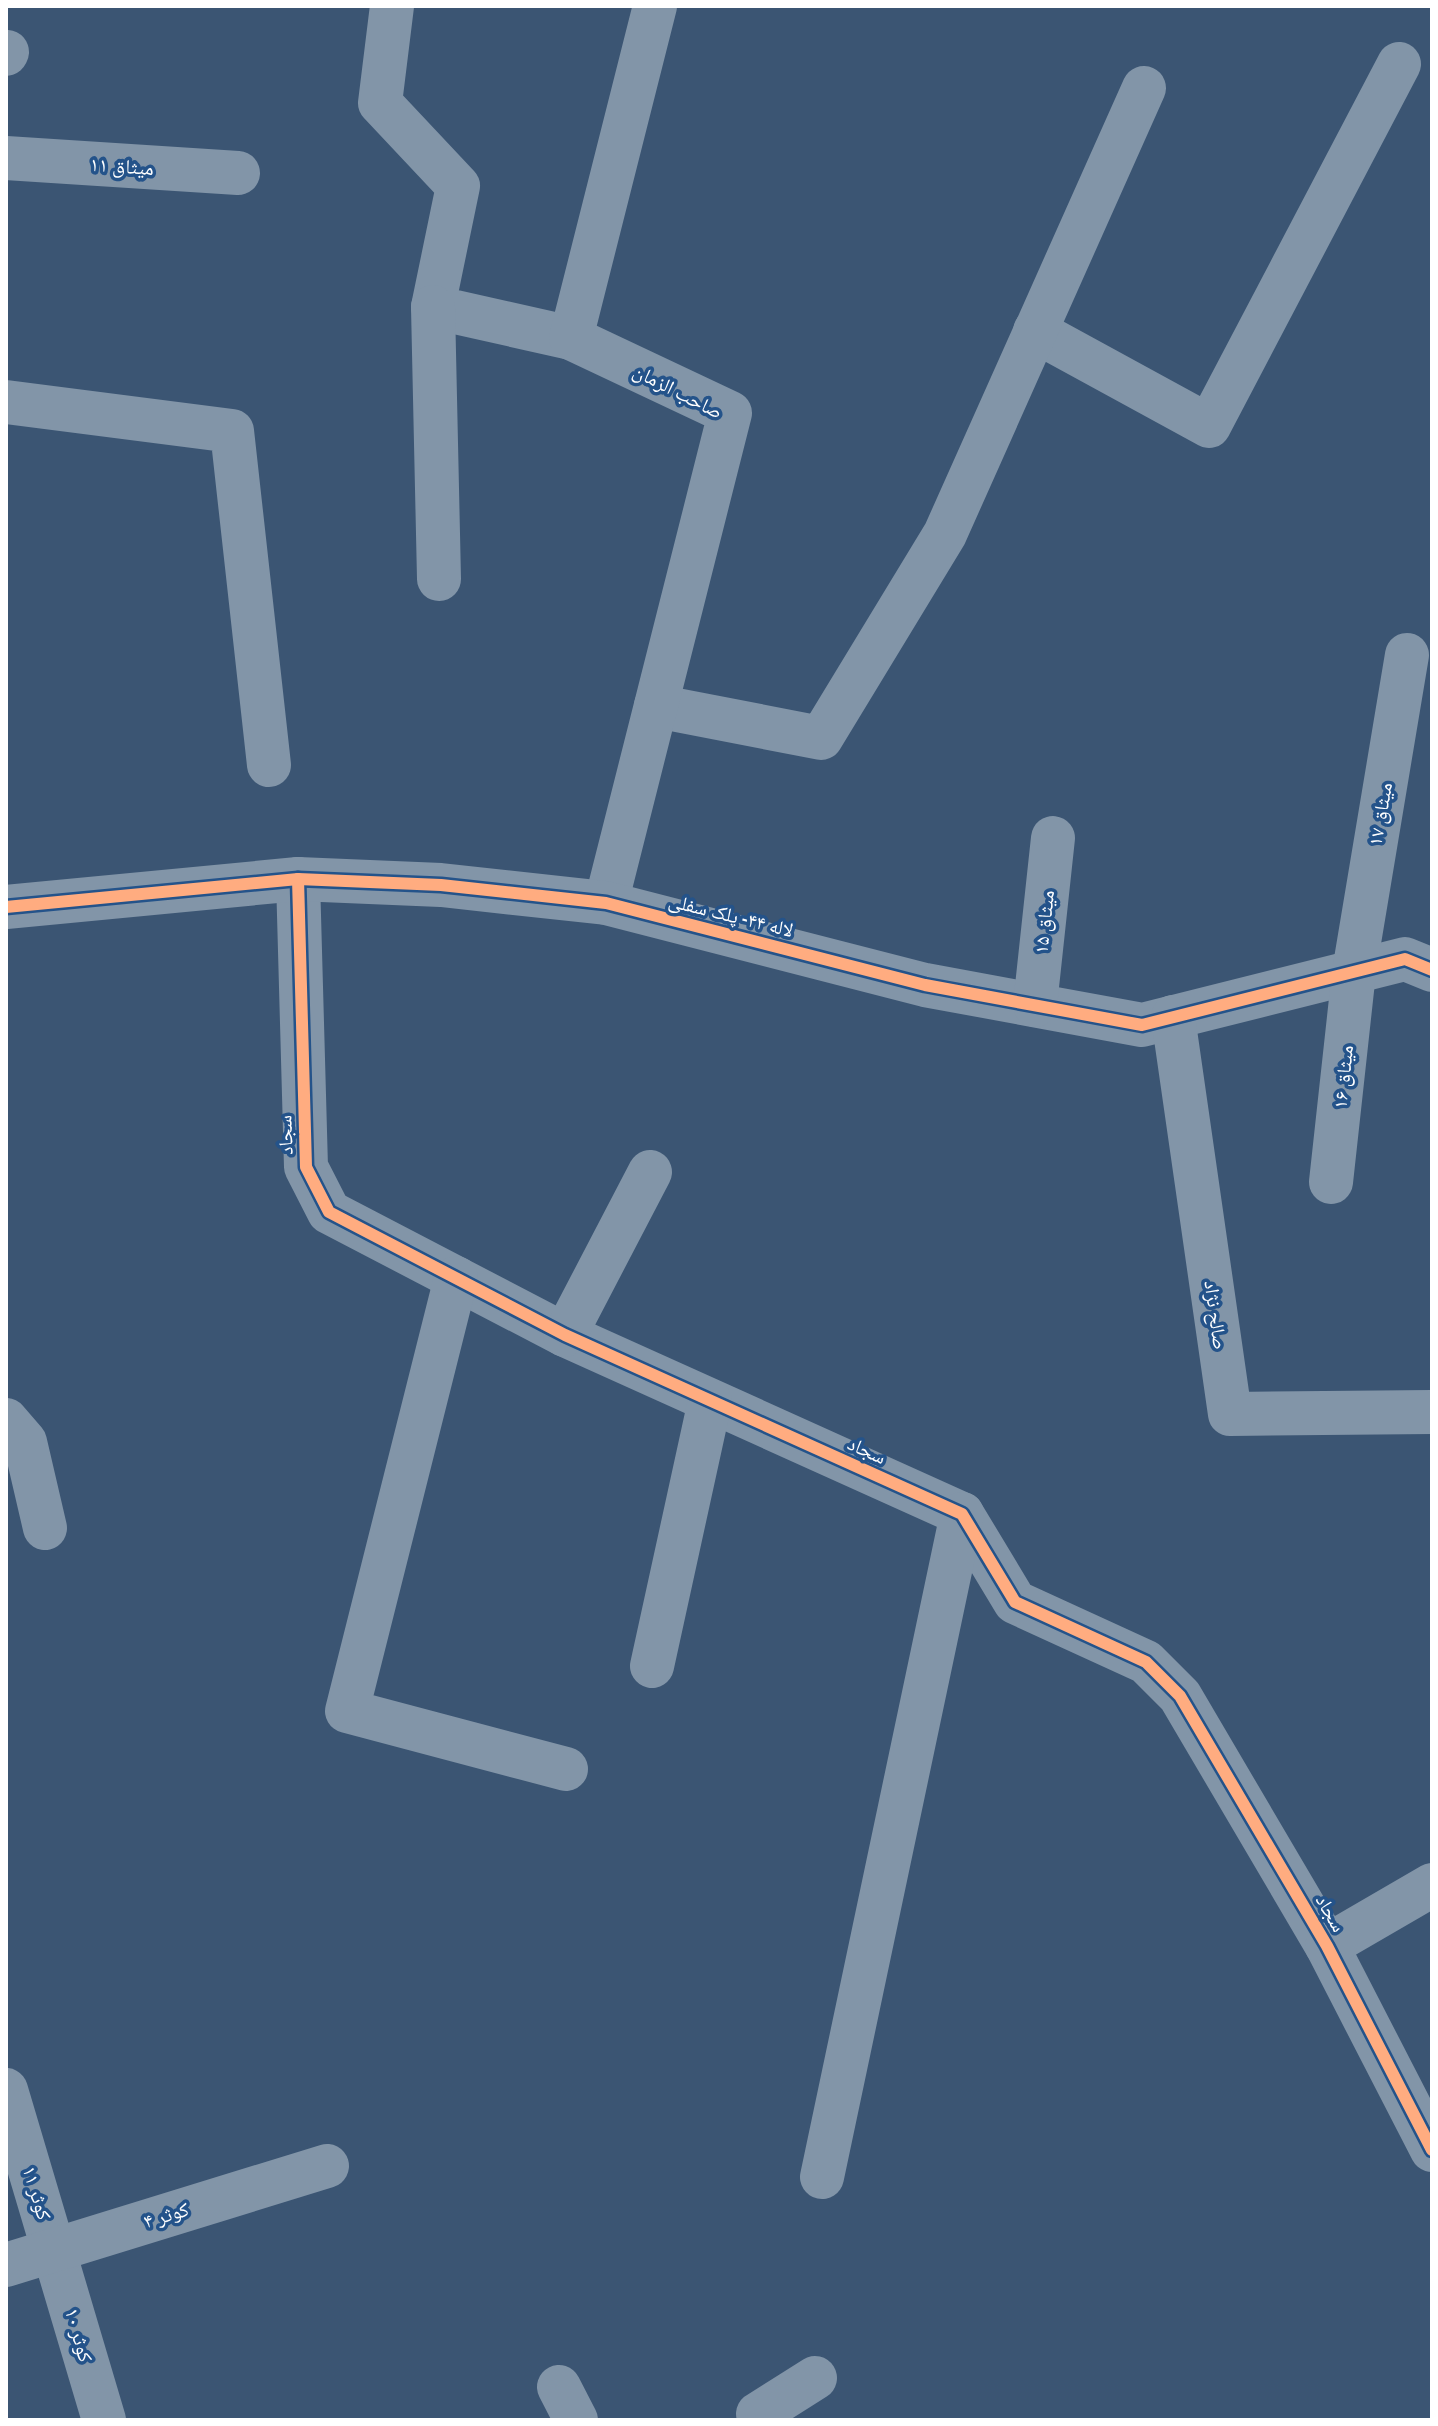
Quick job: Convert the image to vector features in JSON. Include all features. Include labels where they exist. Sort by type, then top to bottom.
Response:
[{"type":"street","points":[[392,6],[380,103],[458,186],[433,307],[439,579]]},
{"type":"street","points":[[433,307],[571,338],[655,6]]},
{"type":"street","points":[[1035,331],[1209,426],[1399,64]]},
{"type":"street","points":[[656,706],[821,738],[945,534],[1144,88]]},
{"type":"street","name":"میثاق ۱۱","points":[[6,158],[238,173]]},
{"type":"street","name":"صاحب الزمان","points":[[571,338],[730,413],[606,903]]},
{"type":"street","points":[[6,402],[232,431],[269,765]]},
{"type":"street","name":"میثاق ۱۷","points":[[1354,972],[1407,655]]},
{"type":"street","name":"میثاق ۱۵","points":[[1035,1005],[1053,838]]},
{"type":"street","name":"لاله ۴۴- پلک سفلی","points":[[6,907],[298,879],[441,885],[606,903],[925,985],[1142,1025],[1405,959],[1432,970]]},
{"type":"street","name":"سجاد","points":[[298,879],[306,1167],[329,1212],[565,1335],[962,1514],[1015,1602],[1146,1662],[1180,1696],[1327,1946],[1432,2150]]},
{"type":"street","name":"میثاق ۱۶","points":[[1331,1182],[1354,972]]},
{"type":"street","name":"صالح نژاد","points":[[1173,1017],[1230,1414],[1432,1412]]},
{"type":"street","points":[[565,1335],[650,1172]]},
{"type":"street","points":[[456,1278],[347,1711],[566,1769]]},
{"type":"street","points":[[652,1666],[710,1401]]},
{"type":"street","points":[[6,1420],[25,1442],[45,1528]]},
{"type":"street","points":[[822,2177],[962,1514]]},
{"type":"street","points":[[1327,1946],[1432,1885]]},
{"type":"street","name":"کوثر ۱۱","points":[[6,2090],[54,2250]]},
{"type":"street","name":"کوثر ۴","points":[[6,2265],[327,2166]]},
{"type":"street","name":"کوثر ۱۰","points":[[54,2250],[104,2420]]},
{"type":"street","points":[[763,2420],[758,2414],[815,2378]]},
{"type":"cycle path","points":[[298,879],[306,1167],[329,1212],[565,1335],[962,1514],[1015,1602],[1146,1662],[1180,1696],[1327,1946],[1432,2150]]},
{"type":"cycle path","points":[[6,907],[298,879],[441,885],[606,903],[925,985],[1142,1025],[1405,959],[1432,970]]}]
